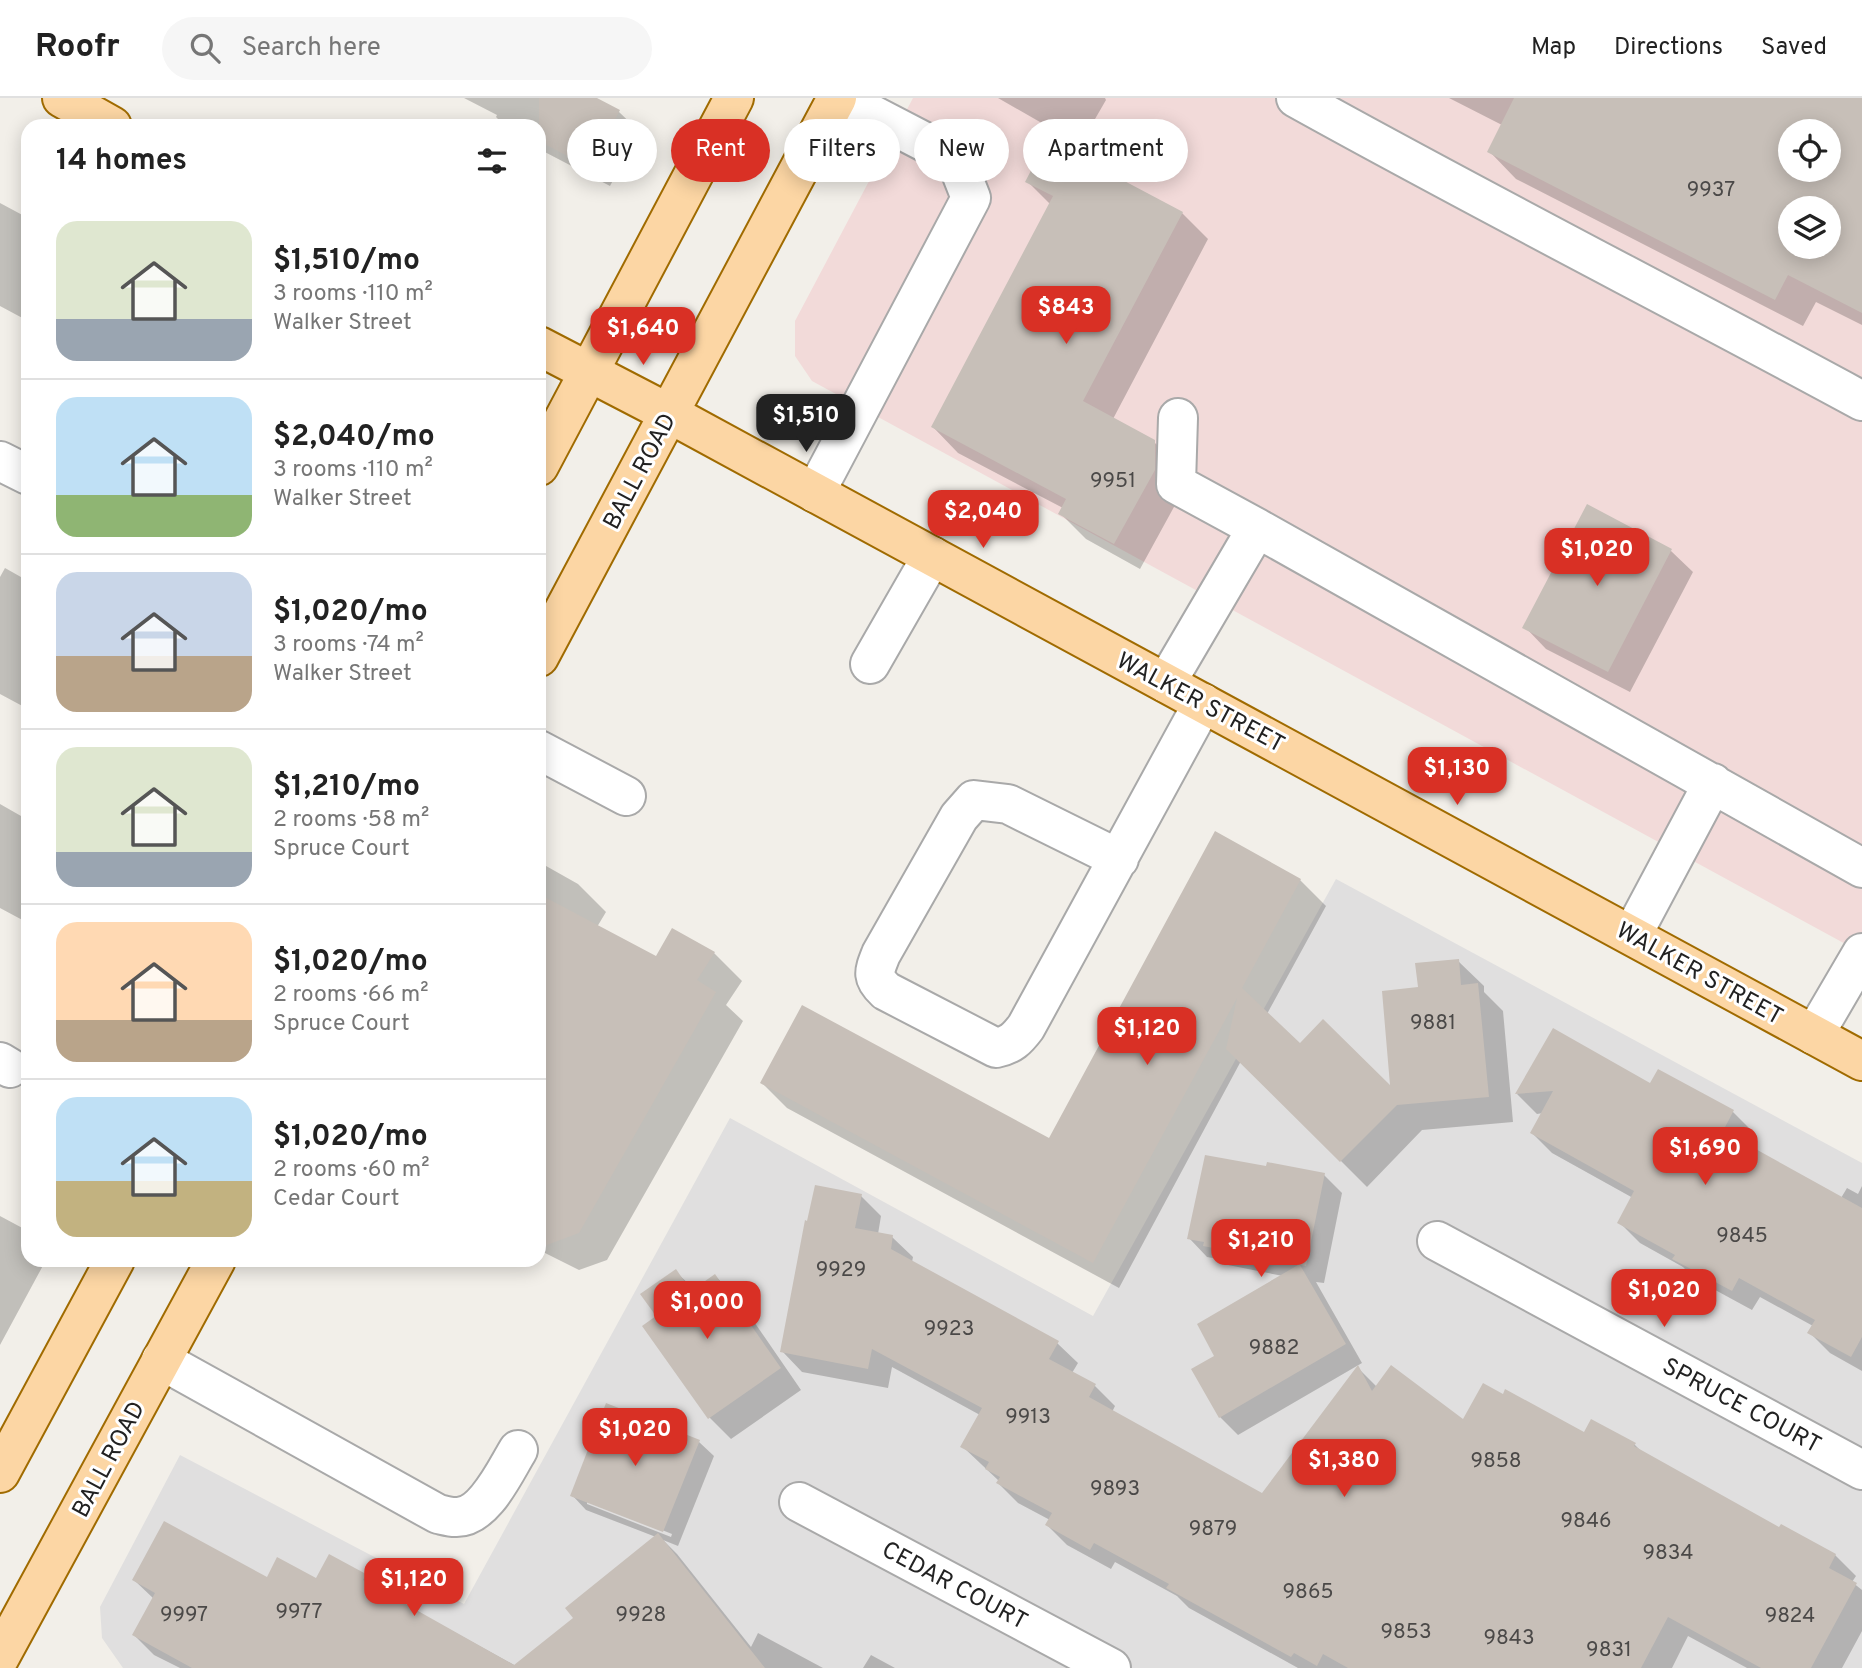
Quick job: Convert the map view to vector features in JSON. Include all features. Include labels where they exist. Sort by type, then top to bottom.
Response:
[{"type":"main road","points":[[62,98],[100,119]]},
{"type":"main road","points":[[546,453],[734,98]]},
{"type":"main road","name":"BALL ROAD","points":[[546,644],[838,98]]},
{"type":"main road","name":"WALKER STREET","points":[[546,350],[670,414],[1862,1061]]},
{"type":"main road","points":[[0,1473],[111,1267]]},
{"type":"main road","name":"BALL ROAD","points":[[0,1657],[212,1267]]},
{"type":"street","points":[[815,493],[971,198],[960,170],[944,152],[838,98]]},
{"type":"street","points":[[1296,98],[1448,182],[1711,318],[1862,401]]},
{"type":"street","points":[[1178,418],[1176,485],[1713,783],[1862,869]]},
{"type":"street","points":[[0,461],[21,472]]},
{"type":"street","points":[[1166,683],[1256,528]]},
{"type":"street","points":[[870,664],[932,556]]},
{"type":"street","points":[[1119,859],[1008,804],[974,800],[960,817],[881,954],[875,971],[876,982],[886,991],[996,1048],[1008,1045],[1026,1027],[1119,859],[1203,703]]},
{"type":"street","points":[[546,754],[626,796]]},
{"type":"street","points":[[1632,936],[1713,783]]},
{"type":"street","points":[[1814,1035],[1862,953]]},
{"type":"street","name":"SPRUCE COURT","points":[[1437,1241],[1862,1470]]},
{"type":"street","points":[[161,1360],[438,1514],[456,1517],[468,1515],[480,1508],[518,1450]]},
{"type":"street","name":"CEDAR COURT","points":[[799,1503],[1111,1668]]},
{"type":"shaded area","points":[[913,98],[1862,98],[1862,953],[812,381],[795,356],[795,321],[869,182],[900,182],[900,123]]},
{"type":"shaded area","points":[[1336,879],[1862,1163],[1862,1668],[123,1668],[102,1638],[100,1607],[180,1455],[464,1604],[730,1118],[1093,1316]]},
{"type":"building","points":[[539,98],[597,98],[620,110],[615,119],[567,119],[567,156],[546,145],[546,119],[539,119]]},
{"type":"building","points":[[1514,98],[1862,98],[1862,313],[1788,275],[1775,300],[1487,152]]},
{"type":"building","points":[[1025,182],[1126,182],[1183,212],[1083,401],[1155,440],[1155,470],[1114,544],[1058,514],[1066,499],[931,427],[1053,196]]},
{"type":"building","points":[[1587,504],[1672,549],[1608,672],[1522,628]]},
{"type":"building","points":[[1215,831],[1301,879],[1242,988],[1300,1043],[1323,1019],[1390,1085],[1382,991],[1418,987],[1415,963],[1459,959],[1461,985],[1478,983],[1489,1097],[1397,1105],[1340,1162],[1226,1049],[1237,998],[1093,1263],[760,1083],[802,1005],[1049,1138]]},
{"type":"building","points":[[546,898],[656,956],[672,928],[715,952],[697,980],[716,992],[579,1233],[546,1245]]},
{"type":"building","points":[[1553,1028],[1650,1083],[1658,1069],[1734,1110],[1723,1131],[1862,1208],[1862,1337],[1851,1357],[1807,1333],[1815,1320],[1739,1278],[1732,1291],[1672,1259],[1675,1255],[1617,1223],[1634,1191],[1530,1133],[1553,1091],[1515,1094]]},
{"type":"building","points":[[1205,1155],[1266,1166],[1267,1162],[1325,1173],[1306,1266],[1300,1265],[1346,1344],[1219,1418],[1191,1369],[1214,1356],[1197,1324],[1298,1265],[1203,1246],[1204,1242],[1187,1239]]},
{"type":"building","points":[[815,1185],[862,1194],[855,1228],[893,1235],[891,1249],[1059,1341],[1049,1359],[1096,1384],[1089,1397],[1262,1493],[1358,1365],[1372,1391],[1391,1365],[1463,1419],[1483,1383],[1503,1394],[1505,1389],[1584,1432],[1591,1419],[1779,1527],[1781,1524],[1836,1554],[1829,1568],[1857,1583],[1811,1668],[1761,1668],[1668,1617],[1641,1668],[1348,1668],[1323,1654],[1317,1666],[1294,1653],[1291,1657],[1166,1588],[1169,1584],[1094,1543],[1090,1550],[1045,1525],[1052,1513],[996,1483],[1000,1477],[985,1469],[989,1462],[960,1447],[982,1408],[872,1349],[868,1369],[780,1352],[805,1220],[807,1221]]},
{"type":"building","points":[[676,1269],[691,1291],[715,1274],[781,1368],[708,1419],[642,1326],[656,1316],[640,1294]]},
{"type":"building","points":[[606,1403],[700,1440],[663,1532],[570,1496]]},
{"type":"building","points":[[164,1521],[267,1577],[277,1557],[316,1578],[329,1554],[366,1574],[363,1580],[514,1665],[573,1618],[565,1608],[658,1533],[765,1668],[192,1668],[132,1635],[155,1593],[132,1580]]}]
